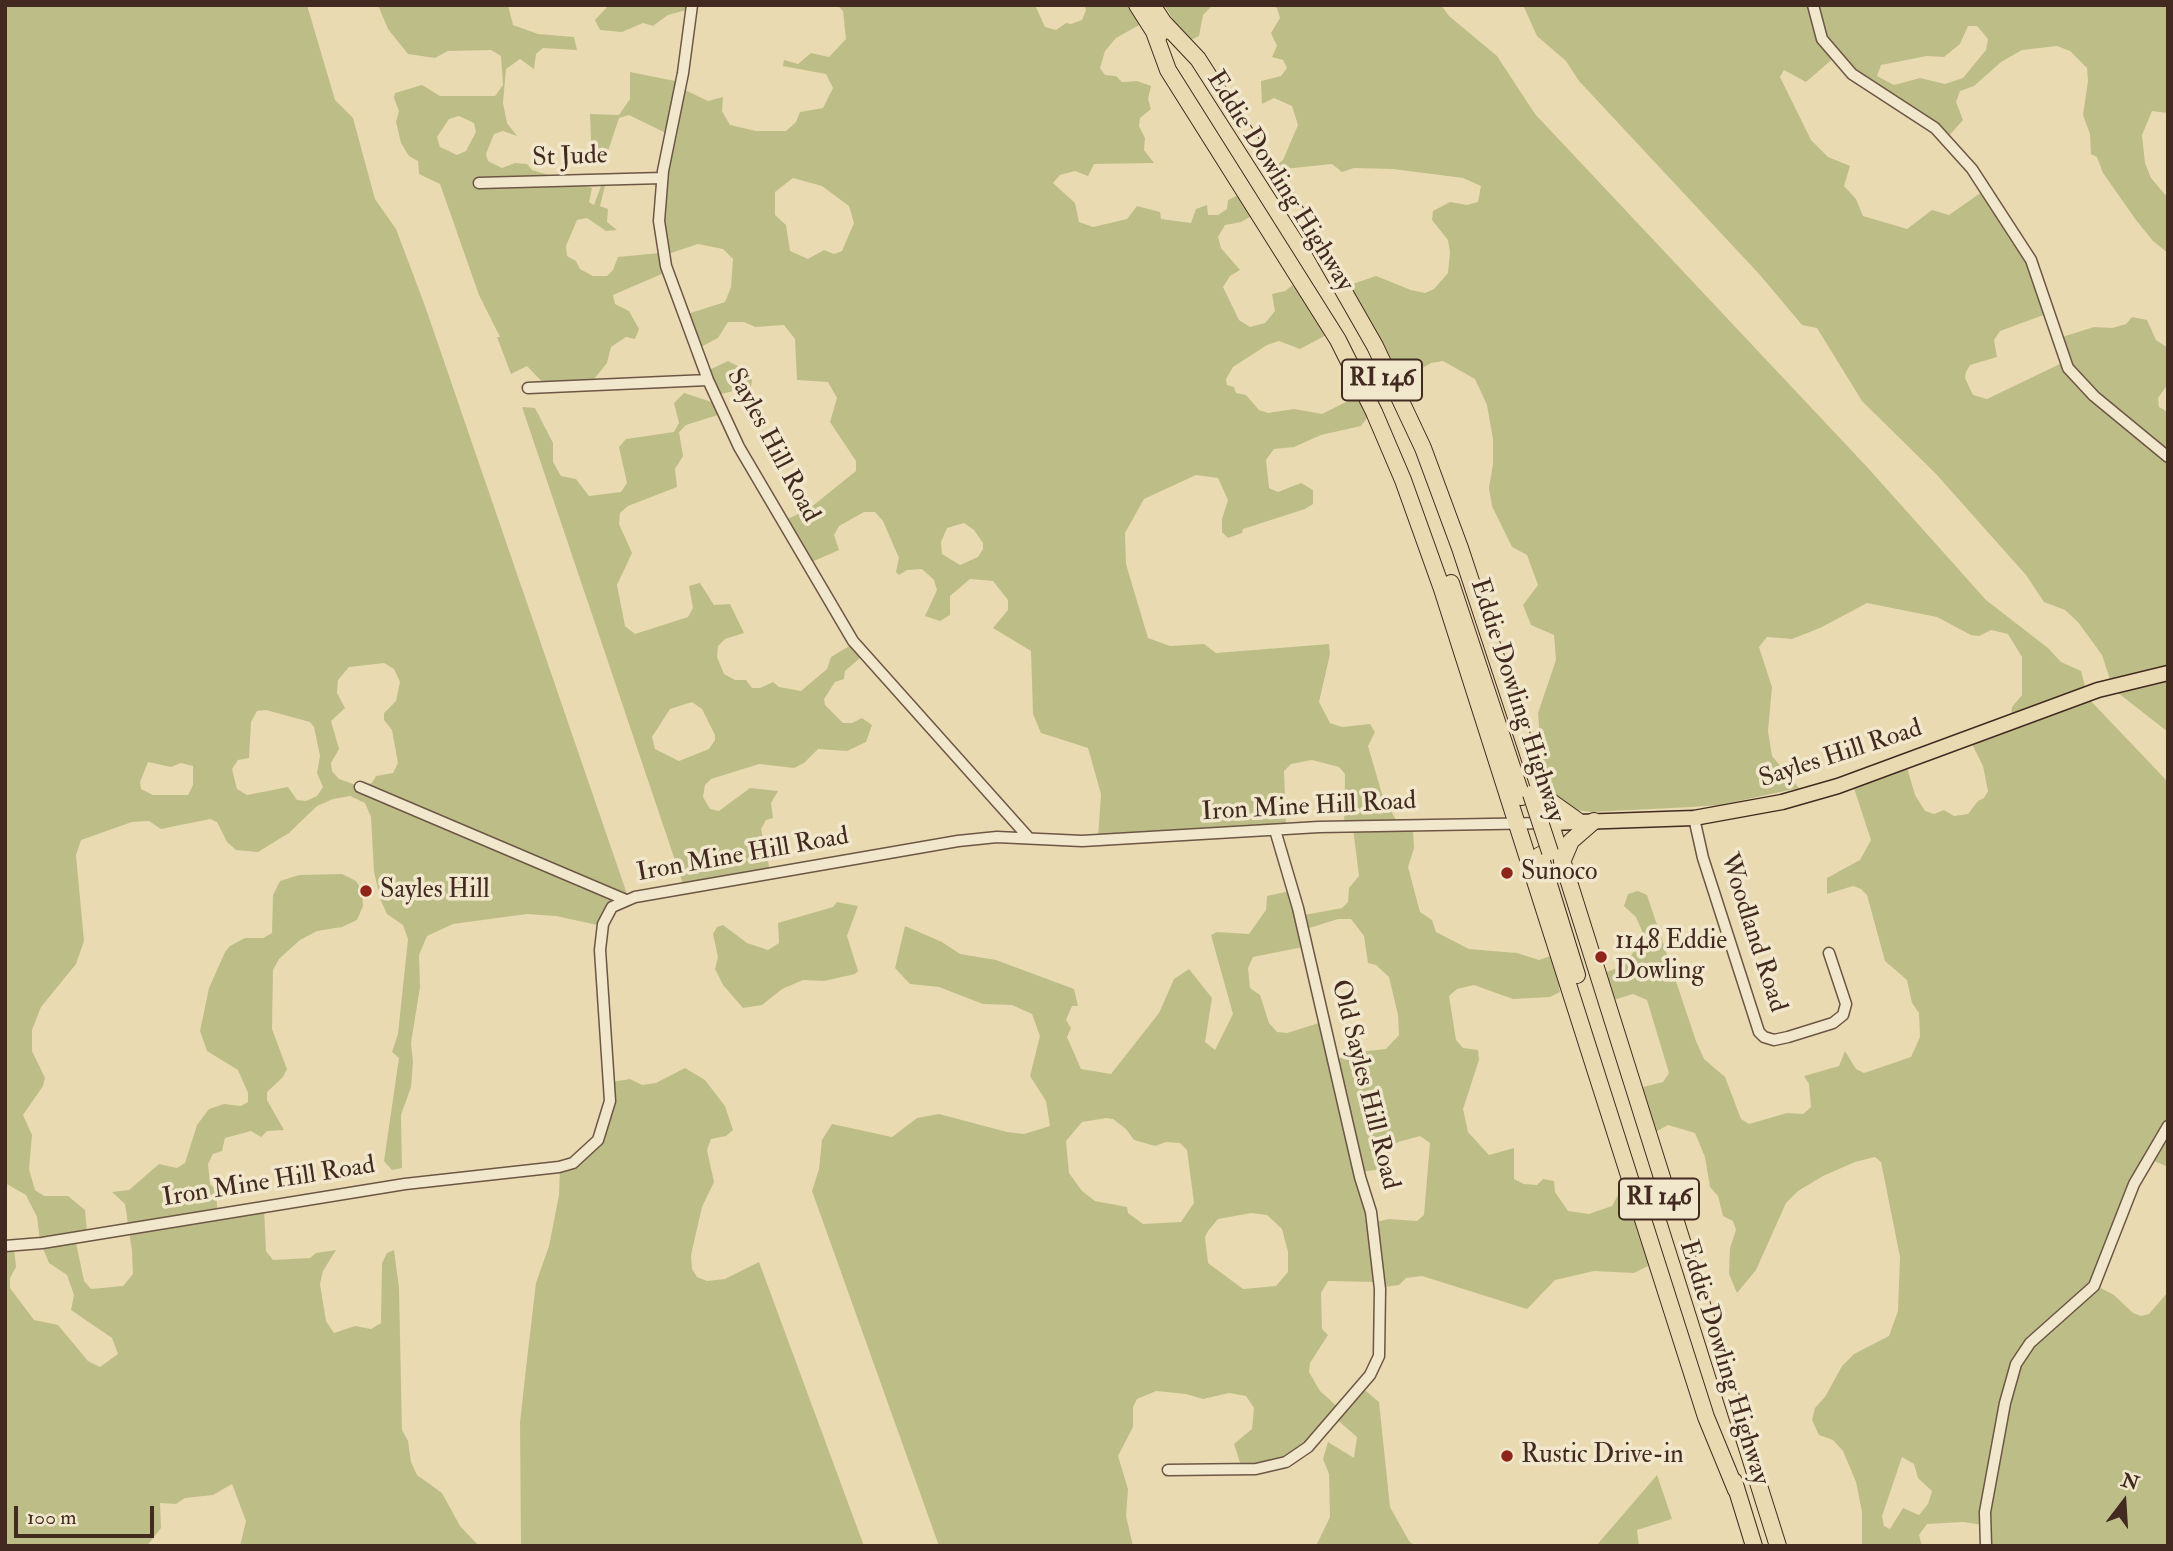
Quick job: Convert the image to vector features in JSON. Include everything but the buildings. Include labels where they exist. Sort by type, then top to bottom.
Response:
[{"type":"highway","name":"Eddie Dowling Highway","points":[[1137,5],[1158,26],[1331,285],[1385,388],[1440,517],[1551,856],[1768,1546]]},
{"type":"highway","name":"Eddie Dowling Highway","points":[[1152,5],[1158,26]]},
{"type":"highway","points":[[1158,26],[1168,70],[1326,319],[1374,412],[1431,557],[1702,1405],[1736,1490]]},
{"type":"highway","points":[[1531,795],[1586,821],[1570,841],[1551,856]]},
{"type":"highway","points":[[1531,795],[1550,823],[1551,856],[1778,1546]]},
{"type":"highway","name":"Eddie Dowling Highway","points":[[1551,856],[1754,1546]]},
{"type":"main road","name":"Sayles Hill Road","points":[[1550,823],[1694,818],[1738,812],[1812,794],[2098,690],[2168,673]]},
{"type":"street","name":"Sayles Hill Road","points":[[692,5],[683,73],[662,178],[659,221],[662,250],[708,380],[739,447],[853,641],[1030,838]]},
{"type":"street","points":[[1812,5],[1822,39],[1852,74],[1935,128],[1972,169],[2031,260],[2068,368],[2094,396],[2168,457]]},
{"type":"street","name":"St Jude","points":[[479,183],[662,178]]},
{"type":"street","points":[[528,388],[708,380]]},
{"type":"street","points":[[360,787],[626,900]]},
{"type":"street","name":"Woodland Road","points":[[1694,818],[1707,870],[1759,1032],[1764,1037],[1773,1040],[1788,1037],[1833,1023],[1843,1015],[1846,1004],[1829,953]]},
{"type":"street","name":"Sayles Hill Road","points":[[1518,824],[1550,823]]},
{"type":"street","name":"Iron Mine Hill Road","points":[[5,1246],[42,1243],[405,1184],[559,1167],[573,1163],[598,1140],[608,1111],[601,932],[612,907],[654,892],[958,841],[1030,838],[1082,841],[1275,830],[1518,824]]},
{"type":"street","name":"Old Sayles Hill Road","points":[[1168,1470],[1256,1469],[1286,1461],[1308,1447],[1370,1375],[1379,1356],[1380,1289],[1371,1212],[1360,1177],[1298,908],[1275,830]]},
{"type":"street","points":[[1986,1546],[1985,1512],[2005,1403],[2016,1364],[2030,1343],[2094,1286],[2134,1184],[2168,1126]]},
{"type":"green space","points":[[5,5],[307,5],[335,100],[353,118],[375,199],[396,229],[425,306],[628,897],[614,905],[602,926],[556,916],[527,914],[453,924],[427,936],[419,955],[420,987],[411,1043],[411,1087],[401,1115],[402,1168],[392,1170],[384,1161],[399,1058],[392,1052],[398,1034],[408,939],[403,925],[387,914],[381,901],[374,872],[371,817],[365,803],[350,796],[317,806],[289,833],[258,852],[236,850],[227,842],[217,822],[210,819],[161,829],[149,821],[132,822],[81,840],[76,855],[84,941],[76,964],[41,1007],[32,1030],[32,1051],[45,1078],[43,1086],[23,1115],[32,1135],[29,1169],[35,1190],[44,1196],[68,1196],[85,1210],[87,1232],[75,1238],[84,1281],[91,1289],[123,1286],[133,1274],[132,1251],[125,1204],[112,1192],[129,1190],[159,1164],[177,1168],[185,1163],[197,1125],[209,1109],[224,1104],[241,1106],[248,1102],[248,1093],[238,1070],[207,1051],[200,1031],[209,988],[225,952],[245,938],[263,938],[272,933],[273,895],[280,881],[299,875],[342,874],[356,881],[362,891],[363,906],[357,920],[342,927],[317,931],[300,940],[279,959],[273,970],[272,1029],[287,1069],[283,1077],[267,1092],[267,1100],[284,1130],[267,1131],[261,1137],[251,1131],[225,1138],[222,1151],[213,1154],[208,1164],[210,1184],[215,1189],[218,1212],[264,1208],[266,1251],[273,1260],[310,1258],[316,1253],[336,1250],[323,1271],[320,1284],[326,1321],[334,1333],[355,1326],[371,1329],[381,1323],[382,1263],[387,1253],[394,1250],[399,1288],[402,1430],[408,1441],[411,1462],[417,1475],[442,1493],[460,1526],[479,1546],[240,1546],[246,1521],[232,1484],[213,1495],[185,1498],[176,1504],[160,1503],[161,1528],[147,1546],[5,1546],[5,1245],[14,1247],[16,1267],[10,1278],[10,1288],[34,1320],[58,1325],[88,1361],[100,1367],[118,1354],[112,1338],[71,1310],[74,1295],[67,1275],[49,1263],[40,1241],[37,1217],[26,1195],[5,1183]],"holes":[[[384,663],[394,669],[400,682],[396,701],[384,713],[384,720],[392,730],[398,763],[393,773],[376,776],[372,783],[359,786],[339,779],[332,771],[331,763],[339,749],[331,721],[345,708],[337,693],[338,680],[349,667]],[[266,710],[310,722],[314,727],[320,756],[317,773],[323,787],[317,796],[306,801],[297,800],[288,787],[247,795],[237,789],[232,769],[238,760],[249,758],[251,722],[257,711]],[[148,762],[171,767],[181,763],[193,766],[193,785],[188,795],[153,795],[141,789],[140,782]]]},
{"type":"green space","points":[[378,5],[508,5],[513,25],[538,34],[574,37],[577,50],[543,48],[536,54],[534,69],[520,59],[506,69],[503,103],[507,123],[517,136],[503,131],[494,134],[486,154],[488,161],[502,168],[515,163],[527,164],[532,170],[592,188],[589,202],[594,205],[601,186],[605,186],[600,206],[608,209],[607,222],[617,230],[606,231],[587,218],[577,220],[566,246],[567,256],[576,261],[580,269],[593,276],[607,276],[613,270],[618,257],[660,253],[670,135],[629,115],[619,118],[603,166],[600,150],[591,140],[590,114],[619,115],[630,99],[630,72],[680,82],[681,88],[708,101],[723,97],[722,111],[730,125],[756,131],[786,131],[796,122],[800,112],[823,108],[833,88],[826,74],[783,66],[784,60],[798,64],[811,53],[829,57],[846,39],[843,11],[837,5],[1035,5],[1045,27],[1056,30],[1066,23],[1082,20],[1086,10],[1084,5],[1133,5],[1143,23],[1116,38],[1105,51],[1100,68],[1105,75],[1116,76],[1122,82],[1137,81],[1151,86],[1148,99],[1151,109],[1140,118],[1139,126],[1145,138],[1144,150],[1154,163],[1094,164],[1088,176],[1075,171],[1060,175],[1053,183],[1075,203],[1079,222],[1093,227],[1127,219],[1137,206],[1160,212],[1161,219],[1191,223],[1196,209],[1207,205],[1208,215],[1218,215],[1227,209],[1228,200],[1249,190],[1262,210],[1241,222],[1225,225],[1218,237],[1221,248],[1240,270],[1230,276],[1223,287],[1239,320],[1250,327],[1265,323],[1275,311],[1272,294],[1285,291],[1303,277],[1334,331],[1300,349],[1279,341],[1267,345],[1233,367],[1226,379],[1227,385],[1234,387],[1236,393],[1246,395],[1259,410],[1268,413],[1294,409],[1322,414],[1360,395],[1373,410],[1361,426],[1321,435],[1294,447],[1274,449],[1266,460],[1269,488],[1278,492],[1301,483],[1313,490],[1313,504],[1305,509],[1243,529],[1242,533],[1228,538],[1222,532],[1222,519],[1228,500],[1218,478],[1196,475],[1144,499],[1125,533],[1126,564],[1148,638],[1170,646],[1204,644],[1216,653],[1329,644],[1330,654],[1319,702],[1330,723],[1342,727],[1370,724],[1375,732],[1368,746],[1382,794],[1397,822],[1413,828],[1414,848],[1408,867],[1420,912],[1432,920],[1436,932],[1469,949],[1517,953],[1539,960],[1553,955],[1560,992],[1550,997],[1513,999],[1474,985],[1457,989],[1449,996],[1456,1040],[1463,1048],[1478,1050],[1479,1060],[1463,1109],[1468,1132],[1489,1155],[1514,1148],[1514,1179],[1524,1184],[1537,1185],[1543,1179],[1554,1181],[1555,1192],[1568,1211],[1589,1214],[1612,1206],[1624,1184],[1650,1265],[1634,1273],[1594,1271],[1555,1280],[1527,1309],[1422,1276],[1406,1278],[1399,1285],[1378,1288],[1375,1282],[1328,1281],[1321,1293],[1322,1329],[1328,1335],[1310,1363],[1309,1372],[1320,1391],[1339,1408],[1360,1386],[1379,1402],[1390,1507],[1409,1541],[1415,1546],[1316,1546],[1330,1517],[1329,1474],[1323,1459],[1328,1442],[1354,1458],[1357,1437],[1334,1417],[1291,1458],[1242,1469],[1234,1444],[1252,1429],[1254,1408],[1246,1396],[1229,1393],[1203,1399],[1156,1391],[1137,1399],[1133,1407],[1133,1427],[1118,1456],[1128,1489],[1126,1516],[1133,1546],[939,1546],[812,1191],[819,1169],[822,1140],[832,1124],[892,1137],[917,1118],[939,1114],[1024,1134],[1050,1126],[1046,1101],[1030,1076],[1040,1036],[1032,1014],[1012,1005],[983,1004],[939,987],[910,984],[895,968],[905,926],[942,942],[960,954],[996,960],[1074,989],[1078,1006],[1072,1006],[1066,1020],[1071,1028],[1067,1037],[1081,1069],[1111,1074],[1159,1013],[1174,979],[1189,969],[1212,998],[1205,1042],[1215,1050],[1233,1014],[1211,935],[1217,932],[1249,934],[1266,910],[1267,896],[1290,891],[1299,916],[1342,908],[1348,902],[1349,888],[1359,876],[1353,828],[1344,826],[1345,774],[1339,767],[1312,760],[1291,764],[1284,771],[1286,828],[1098,838],[1101,794],[1088,748],[1041,733],[1033,714],[1031,651],[993,628],[1008,610],[1008,600],[993,581],[970,579],[950,596],[950,615],[940,621],[925,616],[937,590],[934,580],[922,569],[907,570],[899,575],[896,572],[899,558],[883,521],[875,512],[864,512],[839,526],[834,535],[839,550],[807,564],[784,521],[810,508],[856,471],[856,461],[830,422],[837,398],[828,382],[797,380],[795,339],[784,325],[755,327],[744,322],[728,322],[718,338],[697,349],[684,315],[725,302],[731,287],[733,259],[723,249],[698,244],[665,255],[664,273],[613,295],[615,304],[629,311],[639,329],[635,339],[626,337],[611,347],[607,363],[591,383],[546,386],[527,366],[511,374],[497,337],[500,337],[479,295],[440,184],[419,174],[418,161],[409,156],[401,143],[396,122],[399,111],[394,98],[395,93],[422,85],[440,96],[495,96],[503,85],[501,56],[491,50],[448,51],[435,58],[408,54],[388,29]],"holes":[[[459,116],[474,123],[476,132],[466,151],[457,155],[440,147],[437,137],[449,119]],[[793,178],[822,186],[849,206],[854,223],[842,251],[834,254],[824,250],[808,259],[790,251],[786,225],[775,215],[775,192]],[[964,523],[974,530],[983,543],[983,549],[978,557],[960,565],[942,554],[941,542],[947,528]],[[1338,919],[1351,919],[1364,936],[1368,963],[1376,965],[1389,977],[1398,1015],[1399,1035],[1386,1049],[1358,1052],[1335,1060],[1322,1022],[1287,1033],[1277,1032],[1269,1023],[1260,995],[1250,988],[1248,968],[1253,957],[1303,947],[1303,930]],[[1106,1118],[1113,1119],[1126,1129],[1134,1140],[1155,1146],[1166,1142],[1180,1143],[1187,1150],[1194,1203],[1181,1222],[1143,1224],[1128,1213],[1127,1207],[1095,1201],[1082,1191],[1069,1173],[1066,1141],[1082,1122]],[[1420,1136],[1430,1143],[1424,1215],[1417,1221],[1389,1219],[1371,1223],[1361,1172],[1388,1168],[1390,1148],[1398,1142]],[[1251,1213],[1267,1215],[1282,1229],[1288,1252],[1288,1272],[1276,1286],[1243,1289],[1208,1263],[1205,1237],[1218,1219]]]},
{"type":"green space","points":[[609,5],[690,5],[690,9],[668,15],[653,26],[643,23],[622,32],[600,30],[595,20]]},
{"type":"green space","points":[[1164,5],[1213,5],[1203,15],[1199,36],[1187,42]]},
{"type":"green space","points":[[1270,5],[1441,5],[1449,16],[1497,56],[1535,114],[1868,468],[1986,600],[2048,648],[2061,662],[2081,671],[2088,698],[2168,782],[2168,1126],[2162,1139],[2168,1143],[2168,1167],[2150,1159],[2095,1285],[2114,1295],[2133,1313],[2141,1316],[2149,1314],[2168,1292],[2168,1546],[1986,1546],[1983,1525],[1963,1522],[1927,1524],[1919,1535],[1922,1546],[1862,1546],[1862,1512],[1856,1482],[1843,1451],[1833,1440],[1819,1435],[1812,1420],[1815,1408],[1825,1397],[1842,1366],[1854,1354],[1889,1336],[1898,1311],[1900,1257],[1881,1162],[1875,1157],[1855,1162],[1798,1191],[1786,1203],[1756,1270],[1737,1293],[1729,1274],[1730,1248],[1736,1230],[1733,1221],[1723,1216],[1718,1196],[1710,1187],[1705,1157],[1695,1133],[1668,1125],[1652,1134],[1635,1089],[1663,1082],[1669,1073],[1647,1000],[1633,994],[1610,1001],[1604,973],[1625,965],[1642,939],[1642,931],[1636,917],[1624,906],[1628,894],[1638,891],[1647,895],[1704,1059],[1725,1077],[1741,1119],[1749,1124],[1787,1113],[1803,1114],[1811,1107],[1809,1084],[1804,1076],[1839,1066],[1845,1051],[1856,1069],[1864,1073],[1911,1057],[1920,1037],[1919,1013],[1912,1003],[1907,980],[1885,961],[1867,895],[1853,886],[1827,894],[1827,878],[1860,860],[1871,840],[1853,785],[1906,764],[1915,795],[1925,811],[1934,814],[1944,810],[1954,816],[1968,814],[1978,801],[1984,798],[1988,791],[1983,766],[1970,740],[2011,718],[2012,707],[2022,695],[2022,657],[2008,634],[1991,630],[1979,636],[1971,635],[1937,617],[1867,603],[1820,628],[1792,639],[1767,637],[1759,647],[1772,687],[1768,731],[1772,756],[1799,788],[1720,805],[1592,812],[1576,810],[1552,799],[1528,743],[1540,739],[1538,713],[1556,660],[1554,635],[1531,625],[1523,605],[1538,585],[1527,555],[1512,547],[1492,506],[1489,488],[1493,439],[1487,405],[1475,379],[1443,361],[1431,363],[1397,383],[1344,287],[1376,276],[1411,290],[1425,293],[1434,289],[1448,273],[1450,252],[1448,240],[1432,220],[1433,211],[1450,202],[1467,205],[1478,202],[1481,186],[1463,178],[1393,169],[1354,168],[1342,172],[1332,164],[1284,169],[1270,175],[1268,172],[1283,160],[1298,125],[1292,106],[1274,98],[1262,104],[1261,81],[1281,76],[1287,68],[1283,60],[1272,57],[1277,46],[1271,33],[1280,18],[1277,8]],"holes":[[[1902,1457],[1914,1464],[1918,1478],[1932,1491],[1928,1504],[1919,1515],[1903,1508],[1890,1529],[1884,1526],[1882,1516]]]},
{"type":"green space","points":[[1523,5],[2168,5],[2168,113],[2152,111],[2142,135],[2145,163],[2151,178],[2168,198],[2168,253],[2153,241],[2136,220],[2103,173],[2097,157],[2091,154],[2090,134],[2083,115],[2087,68],[2070,51],[2057,46],[2022,50],[2001,62],[1974,86],[1960,91],[1956,102],[1963,120],[1947,138],[1836,56],[1806,82],[1784,70],[1780,77],[1811,140],[1828,157],[1850,166],[1844,186],[1856,199],[1863,216],[1907,229],[1932,210],[1949,215],[1986,189],[2023,246],[2049,313],[2000,331],[1994,340],[1997,357],[1970,365],[1966,372],[1965,378],[1973,395],[1987,399],[2062,363],[2059,338],[2094,327],[2112,328],[2126,324],[2132,317],[2147,320],[2156,340],[2168,348],[2168,384],[2158,398],[2159,407],[2168,412],[2168,732],[2113,689],[2102,655],[2078,622],[2065,610],[2044,602],[2026,575],[1936,474],[1862,401],[1817,328],[1802,325],[1760,275],[1579,81],[1566,61],[1537,36]],"holes":[[[1968,26],[1977,26],[1988,39],[1986,50],[1963,78],[1945,84],[1920,78],[1894,85],[1877,76],[1881,65],[1927,56],[1944,57],[1960,44]]]},
{"type":"green space","points":[[728,361],[742,368],[752,380],[751,387],[716,395],[707,371]]},
{"type":"green space","points":[[684,393],[721,405],[721,414],[686,425],[679,432],[683,456],[675,469],[677,487],[628,506],[620,513],[619,524],[632,553],[617,585],[625,626],[635,634],[688,617],[693,608],[689,586],[700,583],[714,605],[730,604],[744,633],[725,639],[718,646],[717,657],[724,674],[735,680],[746,680],[752,688],[760,688],[773,682],[779,687],[801,691],[827,669],[831,657],[851,645],[860,658],[845,671],[844,679],[835,682],[824,699],[825,705],[843,723],[852,723],[862,718],[872,725],[866,742],[847,751],[818,749],[804,763],[794,768],[759,764],[711,779],[705,785],[703,797],[710,809],[719,811],[750,788],[778,791],[771,803],[773,818],[766,820],[761,829],[770,871],[684,887],[522,407],[535,408],[553,443],[553,462],[561,476],[576,479],[589,496],[621,492],[627,483],[619,447],[626,439],[674,432],[679,423],[674,403]],"holes":[[[692,702],[702,709],[715,735],[709,749],[679,761],[655,749],[652,737],[670,709]]]},
{"type":"green space","points":[[837,902],[858,906],[847,936],[858,971],[824,981],[803,980],[782,989],[762,1005],[743,1008],[723,985],[715,969],[718,957],[713,934],[717,927],[723,925],[747,943],[768,950],[779,943],[778,923],[833,907]]},
{"type":"green space","points":[[685,1068],[705,1080],[725,1106],[733,1130],[726,1136],[711,1139],[707,1150],[714,1182],[702,1207],[691,1255],[692,1269],[697,1277],[707,1281],[725,1279],[759,1262],[864,1546],[521,1546],[520,1423],[536,1283],[549,1246],[559,1195],[560,1167],[599,1139],[612,1082],[630,1079],[642,1085],[656,1083]]},
{"type":"green space","points":[[1657,1475],[1672,1519],[1637,1530],[1639,1546],[1596,1546]]},
{"type":"place","name":"Sunoco","points":[[1507,873]]},
{"type":"place","name":"Sayles Hill","points":[[366,891]]},
{"type":"place","name":"1148 Eddie Dowling","points":[[1601,957]]},
{"type":"place","name":"Rustic Drive-in","points":[[1507,1456]]}]
